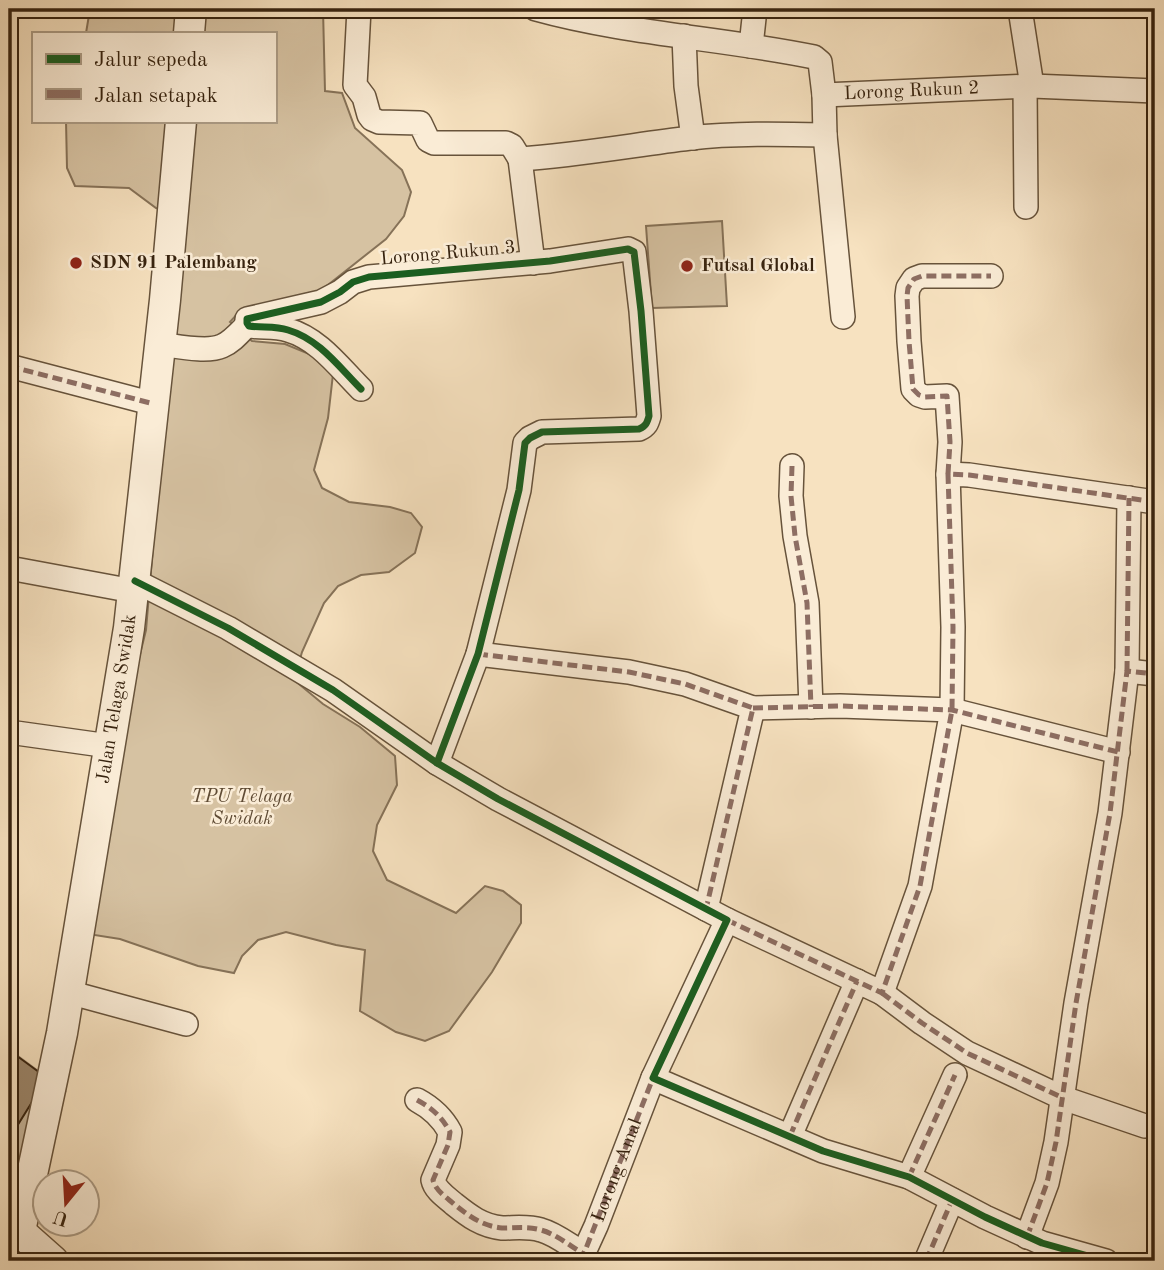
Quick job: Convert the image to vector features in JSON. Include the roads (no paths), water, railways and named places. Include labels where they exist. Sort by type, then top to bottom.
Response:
[{"type":"street","points":[[189,32],[191,9]]},
{"type":"street","points":[[359,9],[355,85],[364,97],[372,119],[379,122],[418,122],[428,140],[434,143],[506,142],[512,146],[520,159],[542,262],[632,250],[641,311],[649,416],[645,427],[542,432],[525,443],[519,490],[478,654],[437,763]]},
{"type":"street","name":"Lorong Rukun 2","points":[[536,9],[576,20],[810,56],[820,62],[824,95],[1028,86],[1155,91]]},
{"type":"street","points":[[751,46],[755,9]]},
{"type":"street","points":[[1020,9],[1028,86],[1026,207]]},
{"type":"street","points":[[684,36],[693,138]]},
{"type":"street","points":[[824,95],[825,135],[843,317]]},
{"type":"street","name":"Jalan Telaga Swidak","points":[[14,1226],[62,1034],[130,628],[181,122]]},
{"type":"street","points":[[520,159],[693,138],[825,135]]},
{"type":"street","name":"Lorong Rukun 3","points":[[248,324],[249,318],[321,302],[353,282],[369,277],[542,262]]},
{"type":"street","points":[[882,993],[920,886],[952,710],[953,627],[947,396],[925,397],[913,389],[908,288],[914,279],[922,276],[991,276]]},
{"type":"street","points":[[160,344],[217,348],[232,340],[248,324],[252,327],[290,330],[323,349],[360,389]]},
{"type":"street","points":[[10,371],[153,404]]},
{"type":"street","points":[[792,466],[791,496],[795,536],[807,603],[811,707]]},
{"type":"street","points":[[948,474],[1155,502]]},
{"type":"street","points":[[1027,1237],[1047,1183],[1056,1142],[1076,1003],[1110,813],[1127,671],[1129,498]]},
{"type":"street","points":[[9,568],[134,586],[228,628],[333,690],[437,763],[498,799],[726,920],[882,993],[967,1053],[1063,1098],[1145,1126]]},
{"type":"street","points":[[478,654],[629,672],[685,684],[753,708],[840,706],[952,710],[1118,752]]},
{"type":"street","points":[[1127,671],[1155,674]]},
{"type":"street","points":[[706,909],[753,708]]},
{"type":"street","points":[[9,732],[109,746]]},
{"type":"street","name":"Lorong Amal","points":[[582,1257],[653,1078],[726,920]]},
{"type":"street","points":[[790,1136],[857,981]]},
{"type":"street","points":[[68,992],[186,1024]]},
{"type":"street","points":[[909,1177],[955,1075]]},
{"type":"street","points":[[653,1078],[823,1150],[909,1177],[1027,1237],[1049,1253],[1106,1261]]},
{"type":"street","points":[[417,1100],[438,1114],[450,1132],[448,1145],[433,1180],[434,1186],[476,1221],[503,1228],[540,1229],[582,1257]]},
{"type":"street","points":[[926,1261],[952,1200]]},
{"type":"street","points":[[14,1226],[53,1261]]},
{"type":"place","name":"SDN 91 Palembang","points":[[76,263]]},
{"type":"place","name":"Futsal Global","points":[[687,266]]},
{"type":"park label","name":"TPU Telaga Swidak","points":[[242,808]]}]
